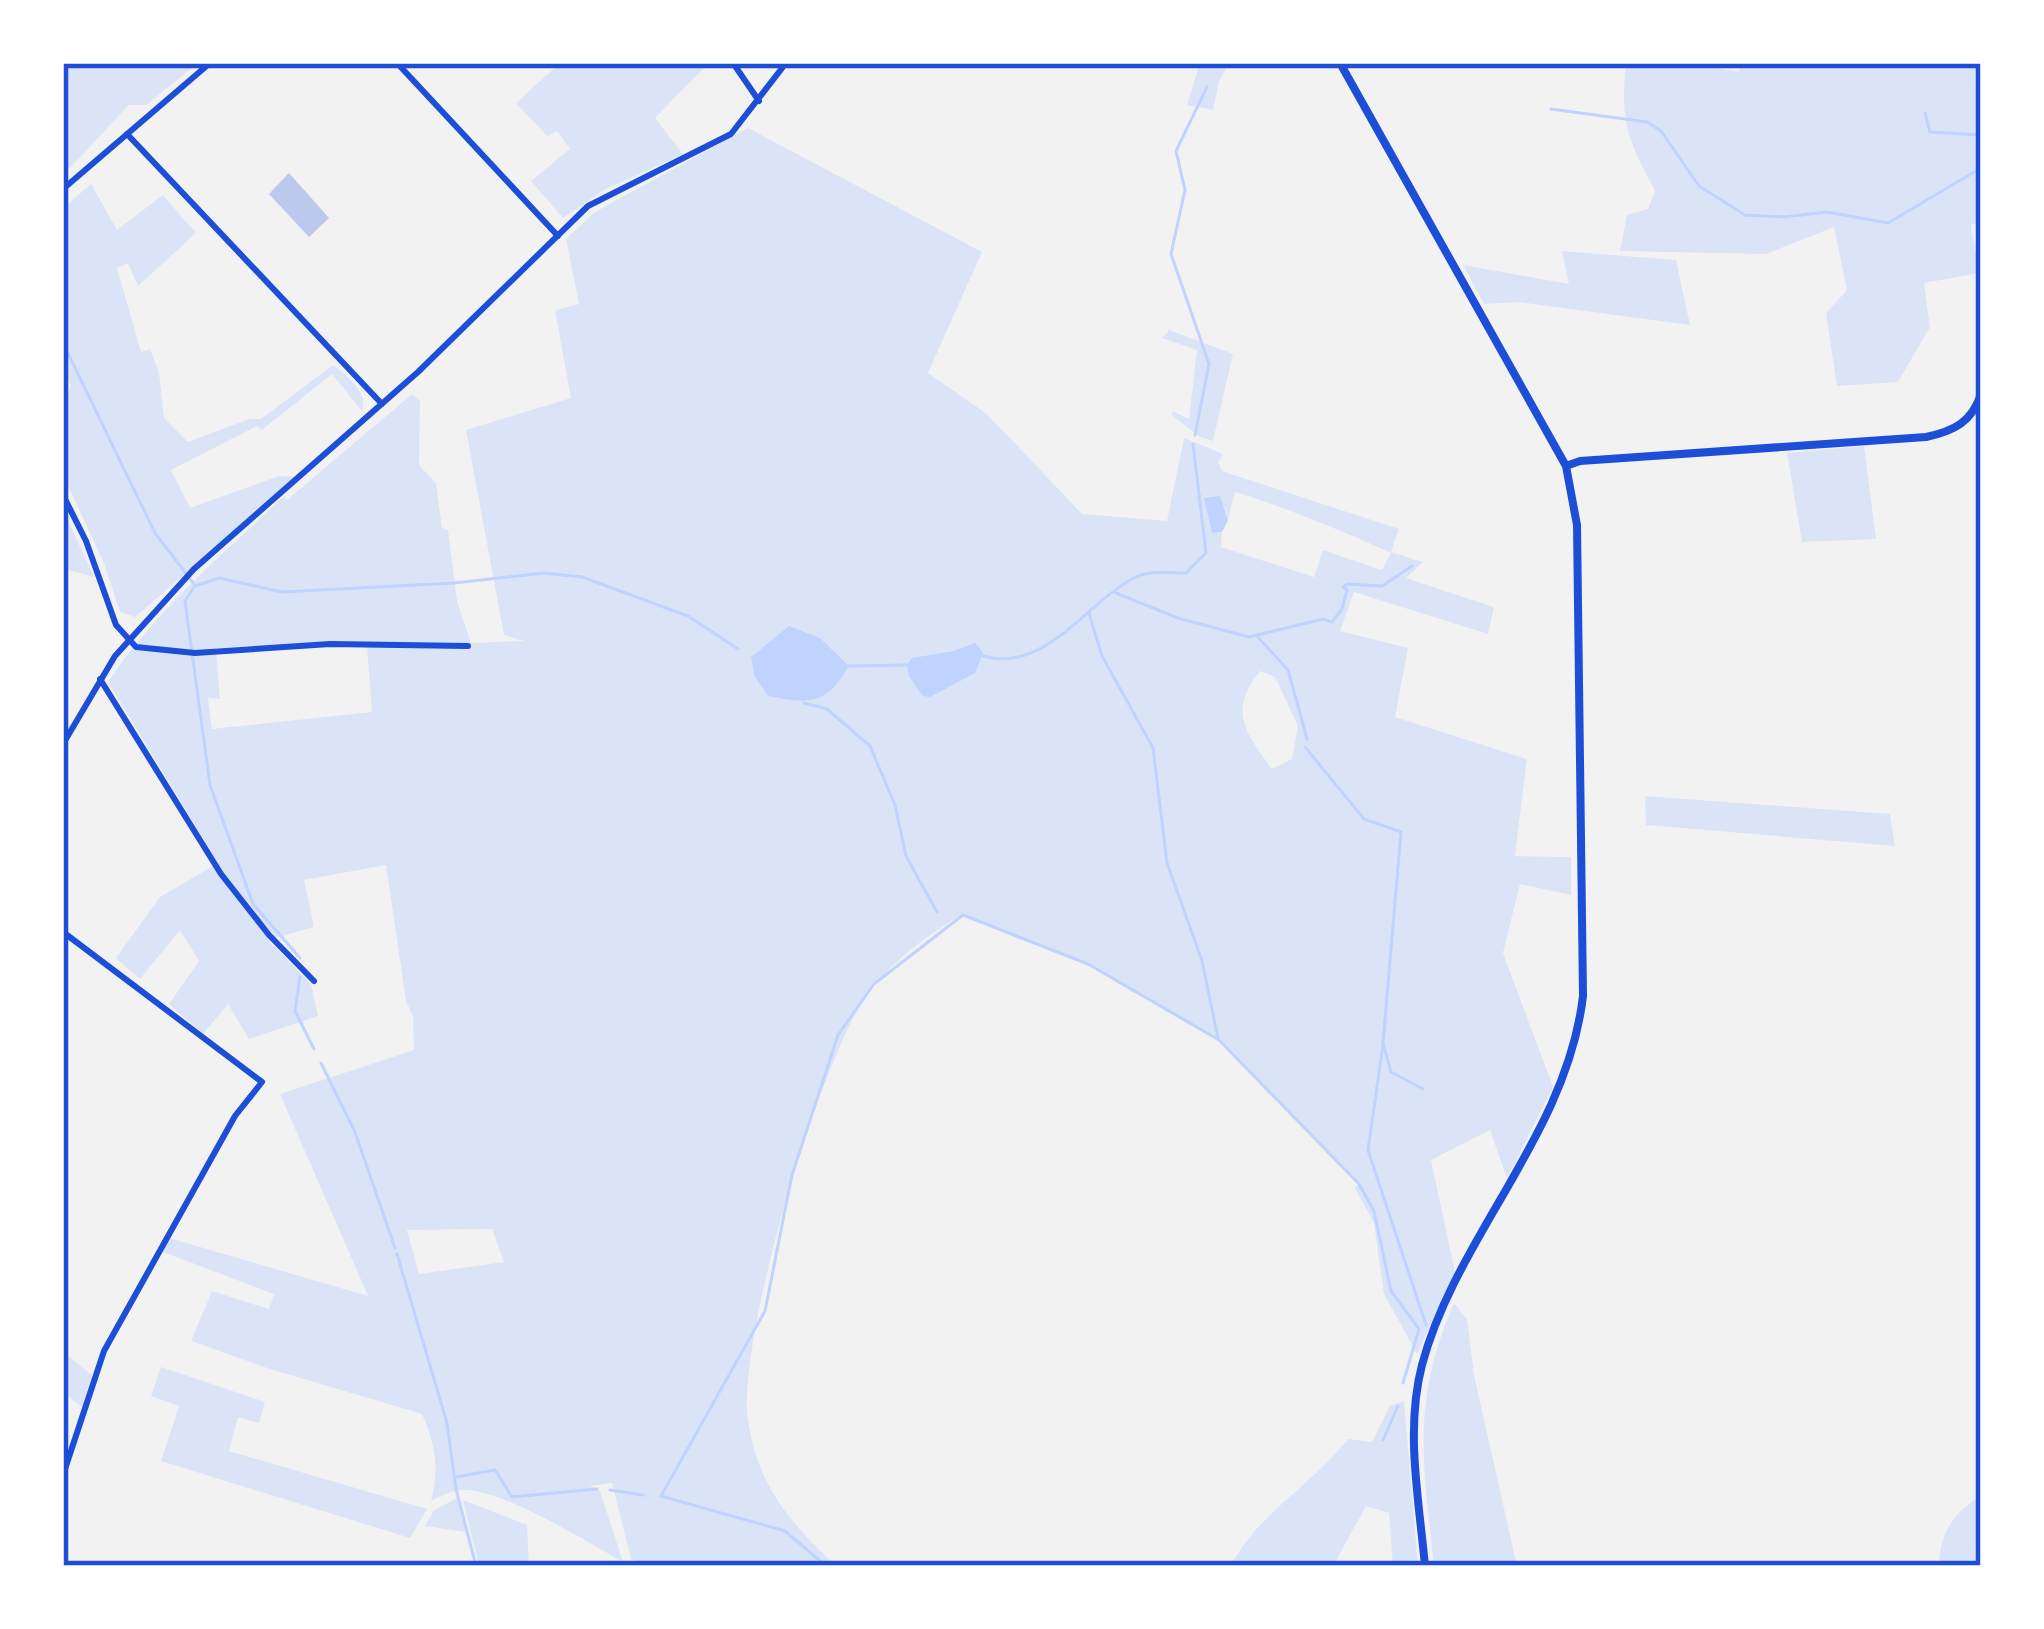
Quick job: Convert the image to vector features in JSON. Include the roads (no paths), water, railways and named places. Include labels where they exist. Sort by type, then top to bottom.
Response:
[{"type":"street","points":[[63,189],[209,63]]},
{"type":"street","points":[[397,63],[558,236]]},
{"type":"street","points":[[733,63],[758,100]]},
{"type":"street","points":[[63,744],[128,639],[181,581],[382,404],[588,206],[731,134],[786,63]]},
{"type":"street","points":[[1340,63],[1566,466],[1577,525],[1580,1022],[1568,1070],[1455,1286],[1422,1366],[1414,1448],[1425,1566]]},
{"type":"street","points":[[128,134],[382,404]]},
{"type":"street","points":[[1566,466],[1580,461],[1926,437],[1948,433],[1962,424],[1974,412],[1981,394]]},
{"type":"street","points":[[63,495],[86,541],[116,625],[136,647],[192,653],[330,644],[468,646]]},
{"type":"street","points":[[100,679],[221,874],[268,935],[314,981]]},
{"type":"street","points":[[63,932],[262,1082],[235,1116],[104,1351],[63,1475]]},
{"type":"water","points":[[1220,496],[1228,520],[1222,532],[1212,533],[1204,498]]},
{"type":"water","points":[[789,626],[820,638],[849,666],[832,689],[815,699],[768,696],[755,677],[751,657]]},
{"type":"water","points":[[975,643],[983,653],[975,673],[930,697],[923,696],[909,677],[907,665],[912,658]]},
{"type":"waterway","points":[[1195,435],[1209,364],[1171,254],[1185,190],[1176,151],[1207,87]]},
{"type":"waterway","points":[[1551,109],[1647,122],[1661,131],[1699,186],[1745,215],[1827,212],[1888,223],[1981,168]]},
{"type":"waterway","points":[[1925,113],[1930,132],[1981,135]]},
{"type":"waterway","points":[[63,343],[155,533],[194,584]]},
{"type":"waterway","points":[[983,656],[1006,659],[1047,645],[1138,576],[1186,573],[1206,553],[1193,444]]},
{"type":"waterway","points":[[1116,593],[1178,618],[1249,637],[1323,619],[1332,622],[1342,609],[1347,584],[1382,586],[1412,566]]},
{"type":"waterway","points":[[195,586],[219,578],[282,592],[544,573],[582,577],[688,616],[738,649]]},
{"type":"waterway","points":[[194,587],[185,601],[210,785],[253,904],[300,958]]},
{"type":"waterway","points":[[1089,613],[1102,656],[1153,748],[1167,863],[1202,961],[1218,1038]]},
{"type":"waterway","points":[[1257,636],[1288,670],[1307,739]]},
{"type":"waterway","points":[[849,666],[907,665]]},
{"type":"waterway","points":[[804,703],[827,709],[870,746],[895,805],[906,856],[937,912]]},
{"type":"waterway","points":[[1305,747],[1364,819],[1401,832],[1383,1043],[1391,1072],[1423,1089]]},
{"type":"waterway","points":[[826,1566],[785,1531],[661,1496],[765,1311],[792,1175],[838,1035],[874,984],[963,915],[1088,964],[1219,1040],[1359,1184],[1374,1211],[1391,1291],[1419,1329],[1403,1383]]},
{"type":"waterway","points":[[300,977],[295,1011],[314,1049]]},
{"type":"waterway","points":[[1383,1044],[1368,1150],[1426,1325]]},
{"type":"waterway","points":[[321,1063],[355,1132],[395,1248]]},
{"type":"waterway","points":[[397,1254],[447,1423],[456,1489],[476,1566]]},
{"type":"waterway","points":[[1383,1440],[1398,1406]]},
{"type":"waterway","points":[[456,1477],[495,1470],[512,1497],[597,1489]]},
{"type":"waterway","points":[[610,1490],[643,1495]]}]
